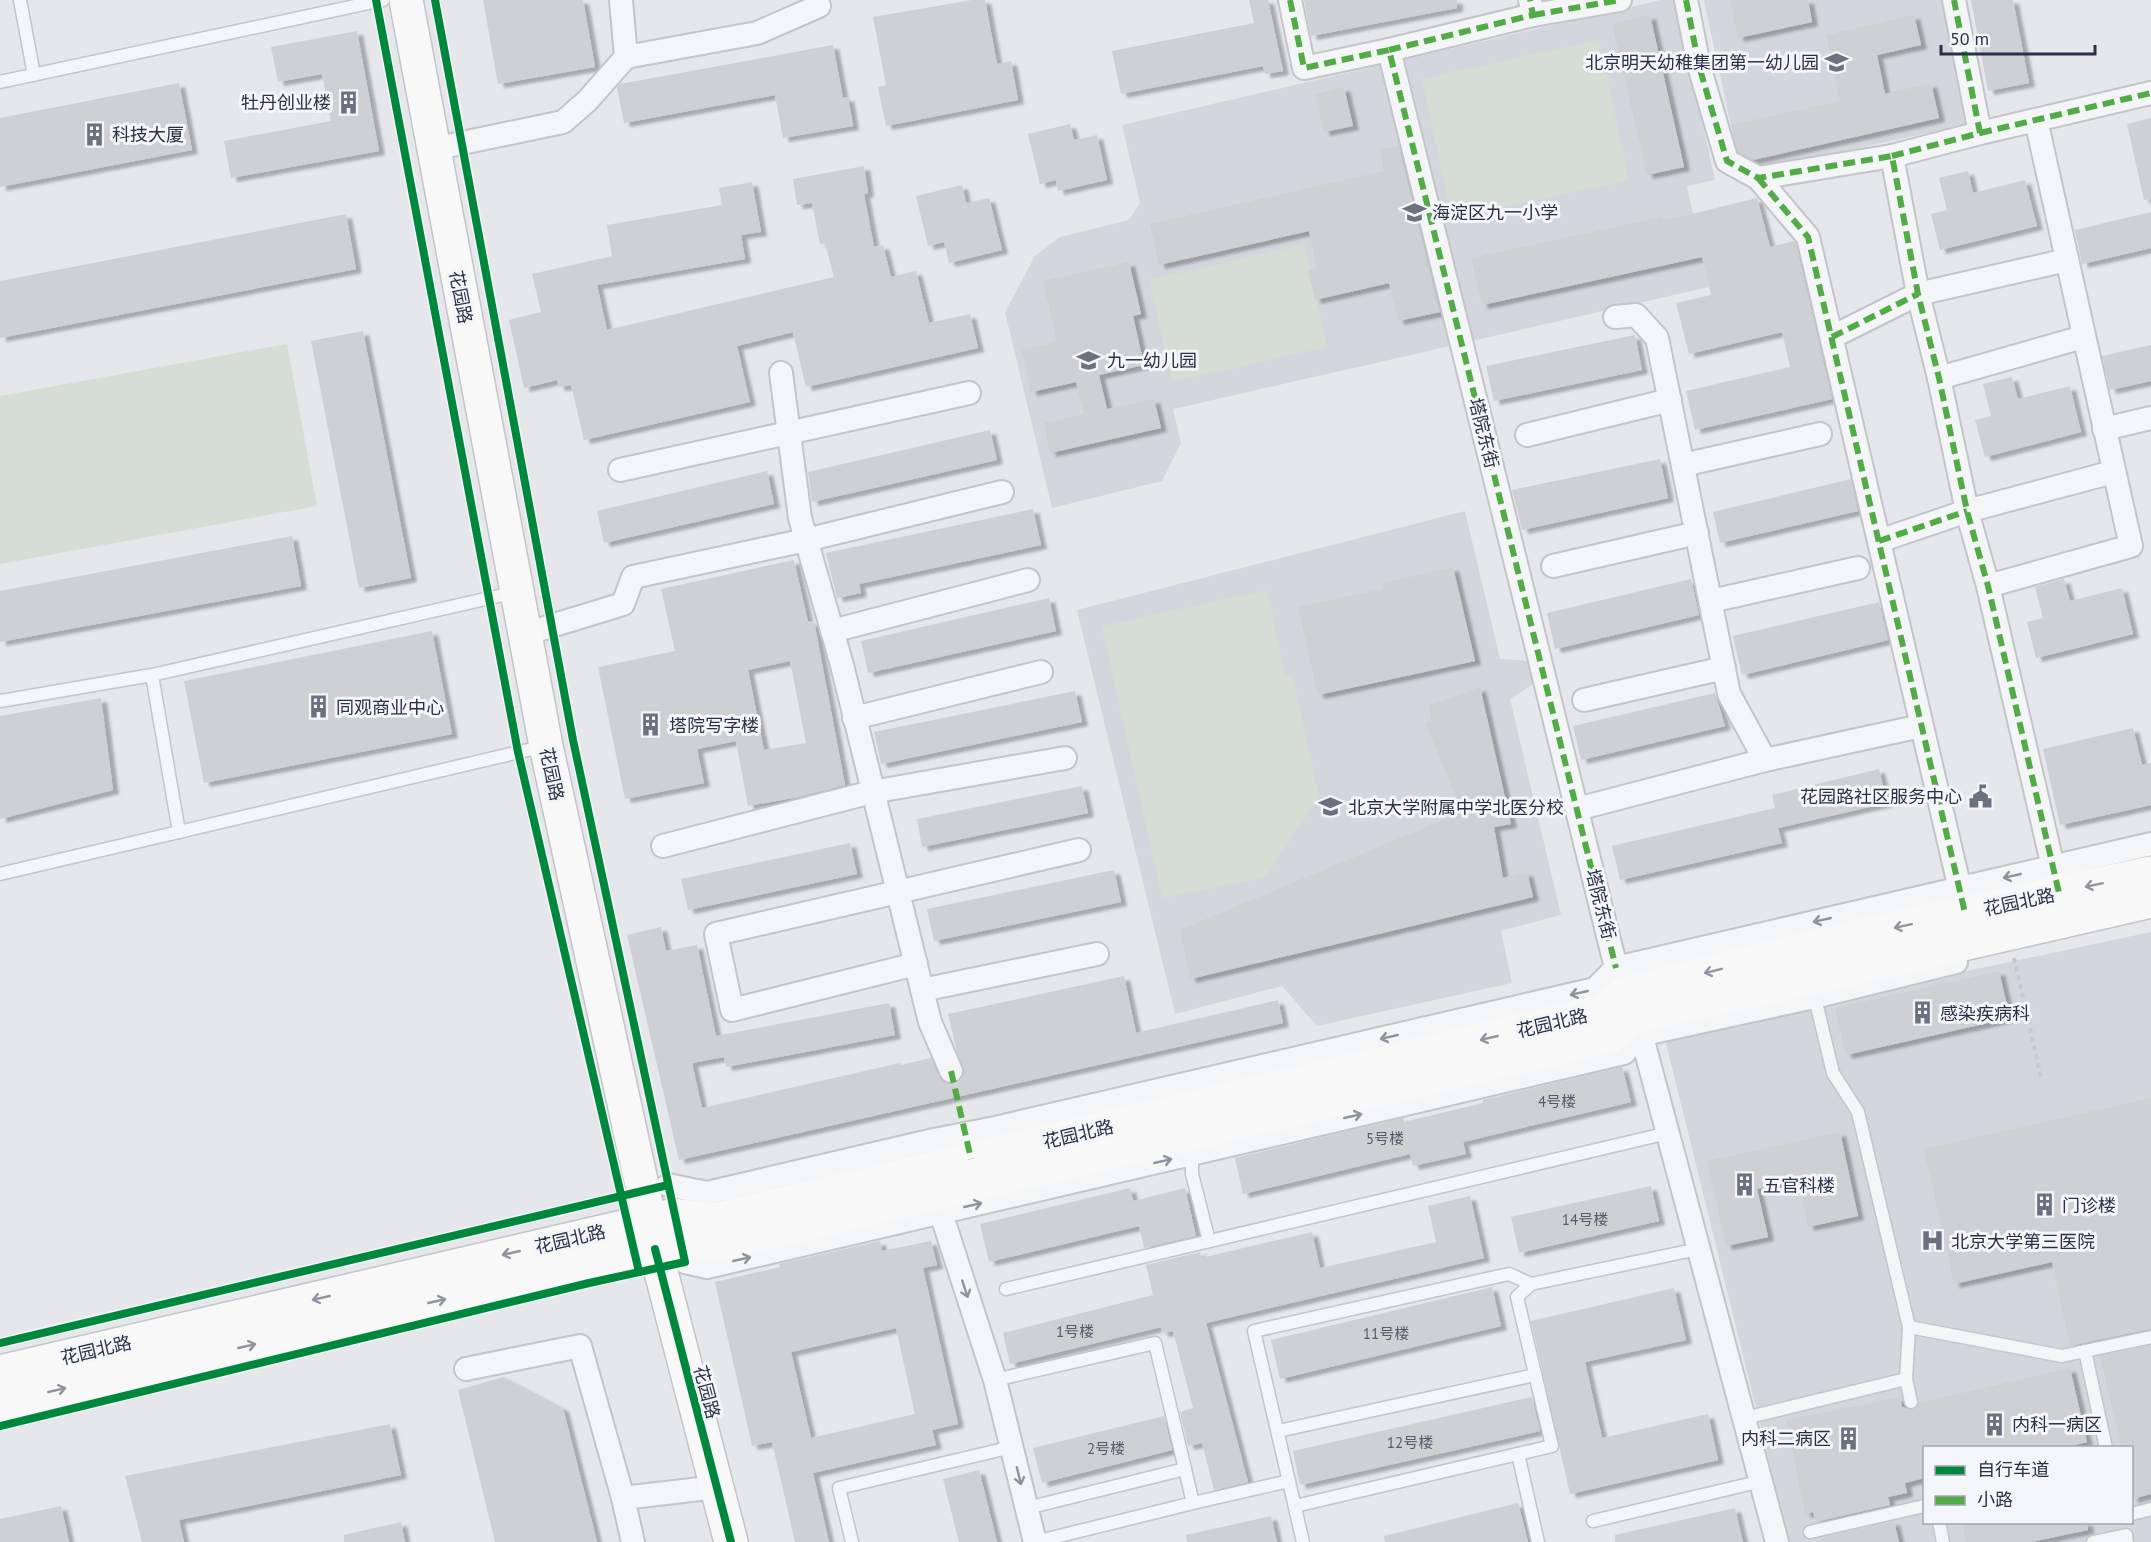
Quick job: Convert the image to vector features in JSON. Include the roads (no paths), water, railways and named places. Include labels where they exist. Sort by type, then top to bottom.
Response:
[{"type":"street","name":"花园路","points":[[406,0],[546,746],[652,1235],[731,1542]]},
{"type":"street","points":[[621,0],[626,57]]},
{"type":"street","points":[[433,148],[563,122],[587,100],[626,57],[757,33],[819,6],[817,0]]},
{"type":"street","points":[[1290,0],[1304,68],[1389,50],[1532,8],[1620,0]]},
{"type":"street","points":[[1686,0],[1699,66],[1727,161],[1758,178],[1808,237],[1962,901]]},
{"type":"street","points":[[1954,0],[1980,133]]},
{"type":"street","name":"塔院东街","points":[[1389,50],[1577,809],[1629,1003],[1668,1133],[1777,1542]]},
{"type":"street","points":[[1758,178],[1892,156],[2151,93]]},
{"type":"street","points":[[1988,586],[2141,544],[2114,472],[2036,120]]},
{"type":"street","points":[[1892,156],[1918,294],[1939,378],[1967,511],[1988,586],[2056,880],[2151,844]]},
{"type":"street","points":[[1832,337],[1918,294],[2067,260]]},
{"type":"street","points":[[1616,317],[1636,315],[1658,338],[1730,694],[1765,760]]},
{"type":"street","points":[[1939,378],[2083,337]]},
{"type":"street","points":[[781,373],[800,518],[832,631],[930,1022],[951,1071]]},
{"type":"street","points":[[620,470],[969,393]]},
{"type":"street","points":[[1527,435],[1670,400]]},
{"type":"street","points":[[2104,429],[2151,418]]},
{"type":"street","points":[[1683,465],[1820,434]]},
{"type":"street","points":[[1879,542],[1967,511],[2114,472]]},
{"type":"street","points":[[525,634],[623,604],[633,577],[806,540],[1002,492]]},
{"type":"street","points":[[1553,566],[1697,533]]},
{"type":"street","points":[[1711,601],[1857,568]]},
{"type":"street","points":[[832,631],[1028,580]]},
{"type":"street","points":[[1584,700],[1724,668]]},
{"type":"street","points":[[854,718],[1041,672]]},
{"type":"street","points":[[1577,809],[1765,760],[1921,726]]},
{"type":"street","points":[[663,846],[872,792],[1065,758]]},
{"type":"street","points":[[916,964],[732,1010],[716,934],[1079,850]]},
{"type":"street","name":"花园北路","points":[[0,1404],[652,1235],[674,1215],[712,1220],[735,1215],[1604,1011],[1875,932],[1962,901],[2056,880],[2151,873]]},
{"type":"street","name":"花园北路","points":[[1629,1003],[1812,988],[2151,901]]},
{"type":"street","points":[[1812,988],[2012,949],[2151,916]]},
{"type":"street","points":[[922,990],[1097,954]]},
{"type":"street","points":[[668,1185],[707,1193],[1595,989],[1629,1003]]},
{"type":"street","name":"花园北路","points":[[0,1372],[652,1235],[681,1243],[720,1244],[941,1202],[1190,1144],[1611,1036],[1629,1003]]},
{"type":"street","points":[[685,1262],[707,1267],[941,1202],[995,1380],[1035,1542]]},
{"type":"street","points":[[466,1369],[580,1346],[623,1498],[633,1542]]},
{"type":"street","points":[[623,1498],[717,1487]]},
{"type":"lane","points":[[20,0],[34,75]]},
{"type":"lane","points":[[0,82],[383,0]]},
{"type":"lane","points":[[0,701],[152,675],[517,592]]},
{"type":"lane","points":[[152,675],[179,832]]},
{"type":"lane","points":[[0,874],[546,746]]},
{"type":"lane","points":[[1812,988],[1833,1073],[1858,1112],[1909,1327],[1906,1379],[1911,1402]]},
{"type":"lane","points":[[1006,1289],[1668,1133]]},
{"type":"lane","points":[[1190,1144],[1191,1174],[1209,1240]]},
{"type":"lane","points":[[1295,1506],[1552,1446],[1516,1297],[1531,1284],[1698,1249]]},
{"type":"lane","points":[[1303,1542],[1254,1331],[1509,1274],[1531,1284]]},
{"type":"lane","points":[[1909,1327],[2062,1356],[2151,1337]]},
{"type":"lane","points":[[995,1380],[1155,1343],[1193,1503]]},
{"type":"lane","points":[[2085,1351],[2106,1446]]},
{"type":"lane","points":[[1278,1431],[1535,1375]]},
{"type":"lane","points":[[1744,1418],[1906,1379]]},
{"type":"lane","points":[[852,1542],[839,1488],[1012,1447]]},
{"type":"lane","points":[[1518,1454],[1538,1542]]},
{"type":"lane","points":[[1027,1508],[1185,1469]]},
{"type":"lane","points":[[1035,1542],[1289,1481]]},
{"type":"lane","points":[[1593,1521],[1762,1481]]},
{"type":"lane","points":[[1810,1532],[1923,1506]]},
{"type":"lane","points":[[2133,1514],[2151,1509]]},
{"type":"lane","points":[[1939,1524],[1943,1542]]},
{"type":"lane","points":[[2093,1542],[2125,1533]]},
{"type":"place","name":"北京明天幼稚集团第一幼儿园","points":[[1837,62]]},
{"type":"place","name":"牡丹创业楼","points":[[349,102]]},
{"type":"place","name":"科技大厦","points":[[94,134]]},
{"type":"place","name":"海淀区九一小学","points":[[1414,212]]},
{"type":"place","name":"九一幼儿园","points":[[1089,360]]},
{"type":"place","name":"同观商业中心","points":[[318,707]]},
{"type":"place","name":"塔院写字楼","points":[[651,725]]},
{"type":"place","name":"花园路社区服务中心","points":[[1980,796]]},
{"type":"place","name":"北京大学附属中学北医分校","points":[[1330,807]]},
{"type":"place","name":"感染疾病科","points":[[1922,1013]]},
{"type":"place","name":"五官科楼","points":[[1745,1185]]},
{"type":"place","name":"门诊楼","points":[[2044,1205]]},
{"type":"place","name":"北京大学第三医院","points":[[1933,1241]]},
{"type":"place","name":"内科一病区","points":[[1994,1424]]},
{"type":"place","name":"内科二病区","points":[[1849,1438]]}]
